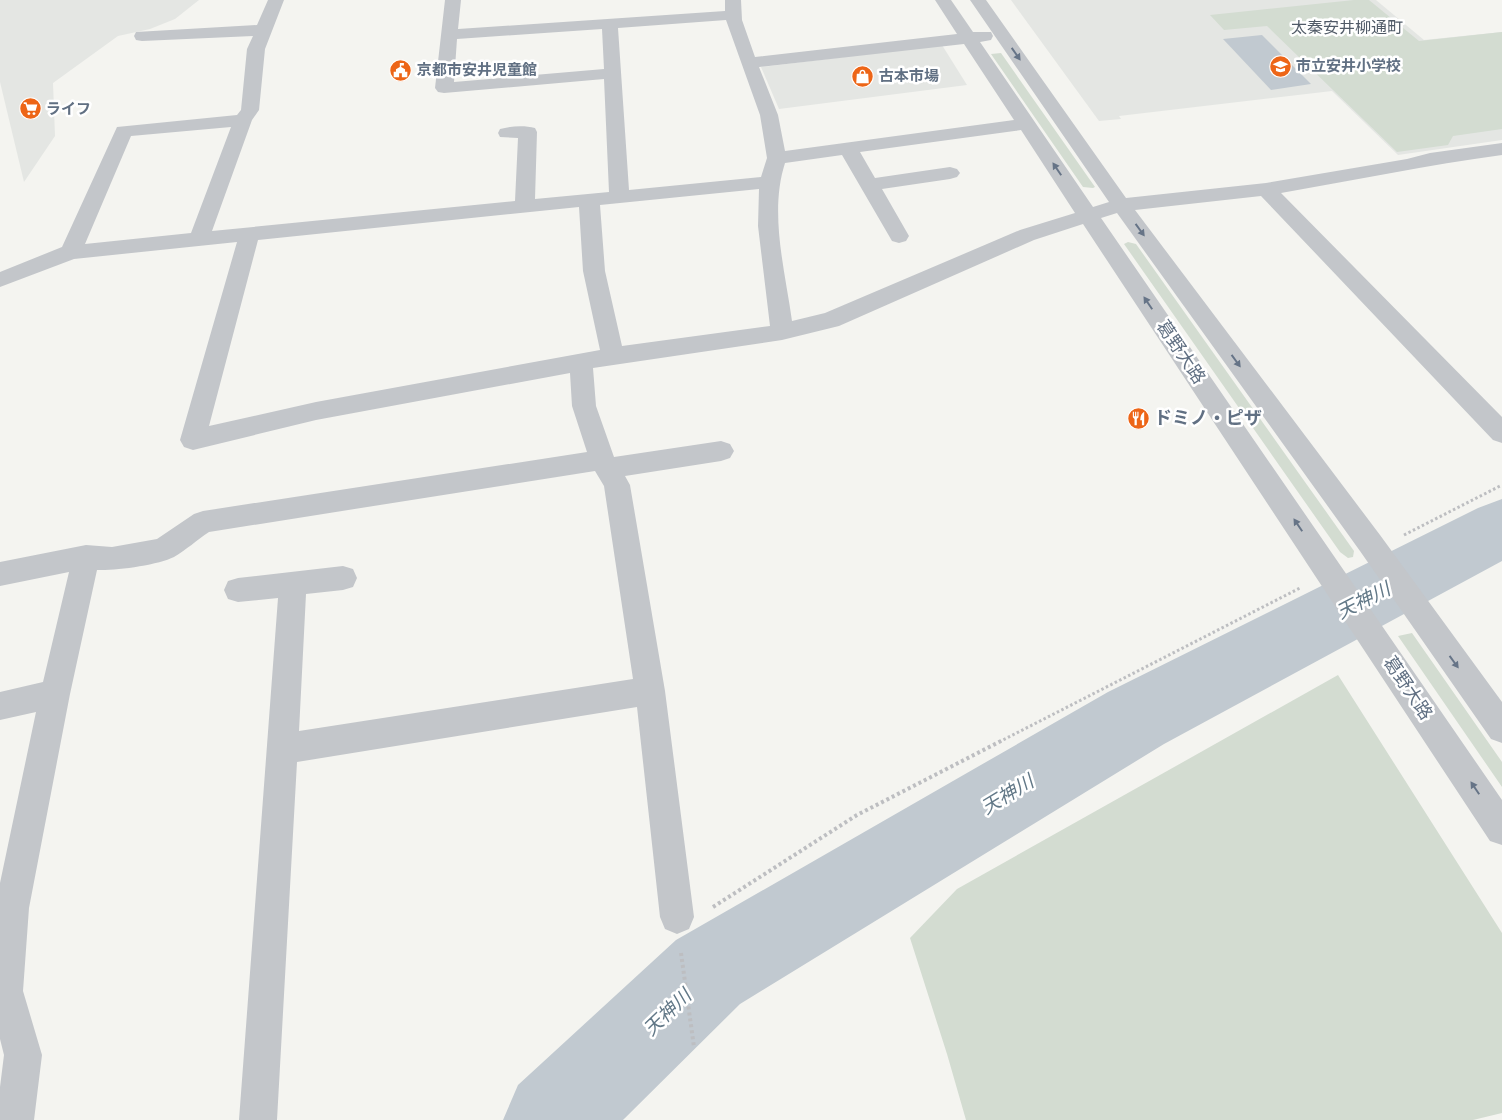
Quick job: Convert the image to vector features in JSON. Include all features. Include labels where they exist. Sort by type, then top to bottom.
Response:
[{"type":"street","points":[[199,238],[243,120],[250,110],[256,49],[276,0]]},
{"type":"street","points":[[454,0],[444,88],[613,74]]},
{"type":"street","name":"葛野大路","points":[[943,0],[1502,829]]},
{"type":"street","points":[[978,0],[1121,205],[1370,543],[1502,728]]},
{"type":"street","points":[[449,36],[610,25],[733,8],[744,52],[770,115],[777,158],[769,182],[768,226],[782,332]]},
{"type":"street","points":[[610,25],[619,197]]},
{"type":"street","points":[[142,36],[264,30]]},
{"type":"street","points":[[750,63],[1003,34]]},
{"type":"street","points":[[71,252],[124,131],[243,120]]},
{"type":"street","points":[[777,158],[1026,124]]},
{"type":"street","points":[[507,133],[528,132],[525,206]]},
{"type":"street","points":[[848,148],[900,236]]},
{"type":"street","points":[[249,234],[193,440],[316,411],[581,364],[612,356],[782,332],[831,320],[1027,235],[1121,205],[1266,189],[1410,165],[1430,159],[1502,149]]},
{"type":"street","points":[[870,185],[950,173]]},
{"type":"street","points":[[0,280],[71,252],[769,182]]},
{"type":"street","points":[[1266,189],[1502,433]]},
{"type":"street","points":[[589,200],[594,271],[612,356]]},
{"type":"street","points":[[581,364],[584,406],[605,464],[617,485],[650,691],[678,930]]},
{"type":"street","points":[[0,574],[86,557],[112,559],[163,548],[203,522],[605,464],[721,451]]},
{"type":"street","points":[[15,1120],[23,1055],[5,991],[6,910],[86,557]]},
{"type":"street","points":[[238,590],[343,578]]},
{"type":"street","points":[[258,1120],[293,584]]},
{"type":"street","points":[[282,749],[650,691]]},
{"type":"street","points":[[0,706],[55,694]]},
{"type":"path","points":[[1401,536],[1502,485]]},
{"type":"path","points":[[711,908],[857,815],[1288,593],[1304,587]]},
{"type":"path","points":[[678,930],[694,1047]]},
{"type":"shaded area","name":"ライフ","points":[[0,0],[199,0],[175,19],[150,29],[118,36],[53,83],[55,136],[24,182],[0,82]]},
{"type":"shaded area","name":"市立安井小学校","points":[[1011,0],[1376,0],[1424,40],[1502,32],[1502,140],[1398,155],[1332,91],[1119,116],[1121,119],[1099,121]]},
{"type":"shaded area","points":[[1369,0],[1419,41],[1502,32],[1502,129],[1453,136],[1448,145],[1397,152],[1267,26],[1224,30],[1210,15]]},
{"type":"shaded area","points":[[1262,35],[1311,84],[1271,90],[1223,39]]},
{"type":"shaded area","name":"古本市場","points":[[942,45],[967,85],[779,109],[761,67]]},
{"type":"shaded area","points":[[1001,53],[1095,187],[1083,187],[991,54]]},
{"type":"shaded area","points":[[1128,242],[1136,244],[1354,551],[1353,557],[1348,558],[1340,552],[1124,244]]},
{"type":"shaded area","points":[[1412,633],[1502,762],[1502,787],[1398,636]]},
{"type":"shaded area","points":[[1338,675],[1502,933],[1502,1113],[1473,1120],[966,1120],[910,938],[957,889]]},
{"type":"waterway","name":"天神川","points":[[553,1120],[708,972],[1136,718],[1502,528]]},
{"type":"place","name":"市立安井小学校","points":[[1280,66]]},
{"type":"place","name":"京都市安井児童館","points":[[401,70]]},
{"type":"place","name":"古本市場","points":[[863,76]]},
{"type":"place","name":"ライフ","points":[[30,109]]},
{"type":"place","name":"ドミノ・ピザ","points":[[1138,418]]},
{"type":"district","name":"太秦安井柳通町","points":[[1347,27]]}]
